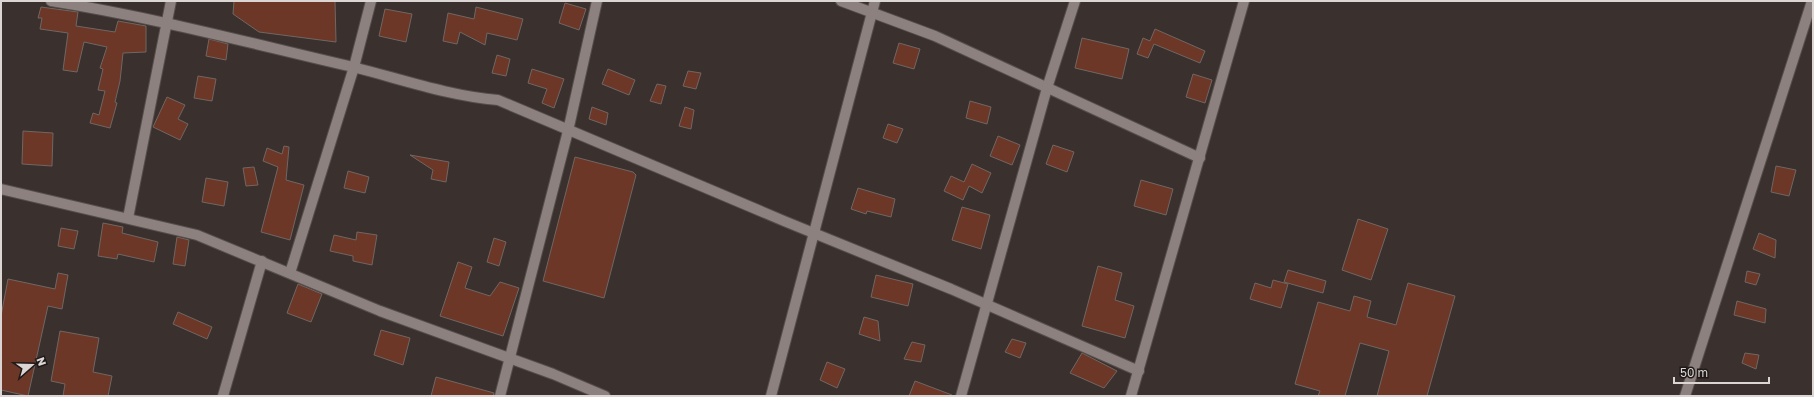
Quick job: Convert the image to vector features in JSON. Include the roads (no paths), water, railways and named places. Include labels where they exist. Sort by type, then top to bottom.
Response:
[{"type":"street","points":[[51,1],[105,9],[475,98],[498,100],[568,131],[986,304],[1139,371]]},
{"type":"street","points":[[128,218],[171,1]]},
{"type":"street","points":[[290,273],[354,68],[372,1]]},
{"type":"street","points":[[500,396],[568,131],[597,1]]},
{"type":"street","points":[[841,1],[935,36],[1200,158]]},
{"type":"street","points":[[771,396],[875,1]]},
{"type":"street","points":[[961,396],[1047,88],[1075,1]]},
{"type":"street","points":[[1131,396],[1244,1]]},
{"type":"street","points":[[1685,396],[1812,1]]},
{"type":"street","points":[[1,189],[197,235],[380,311],[510,357],[605,396]]},
{"type":"street","points":[[223,396],[262,262]]}]
